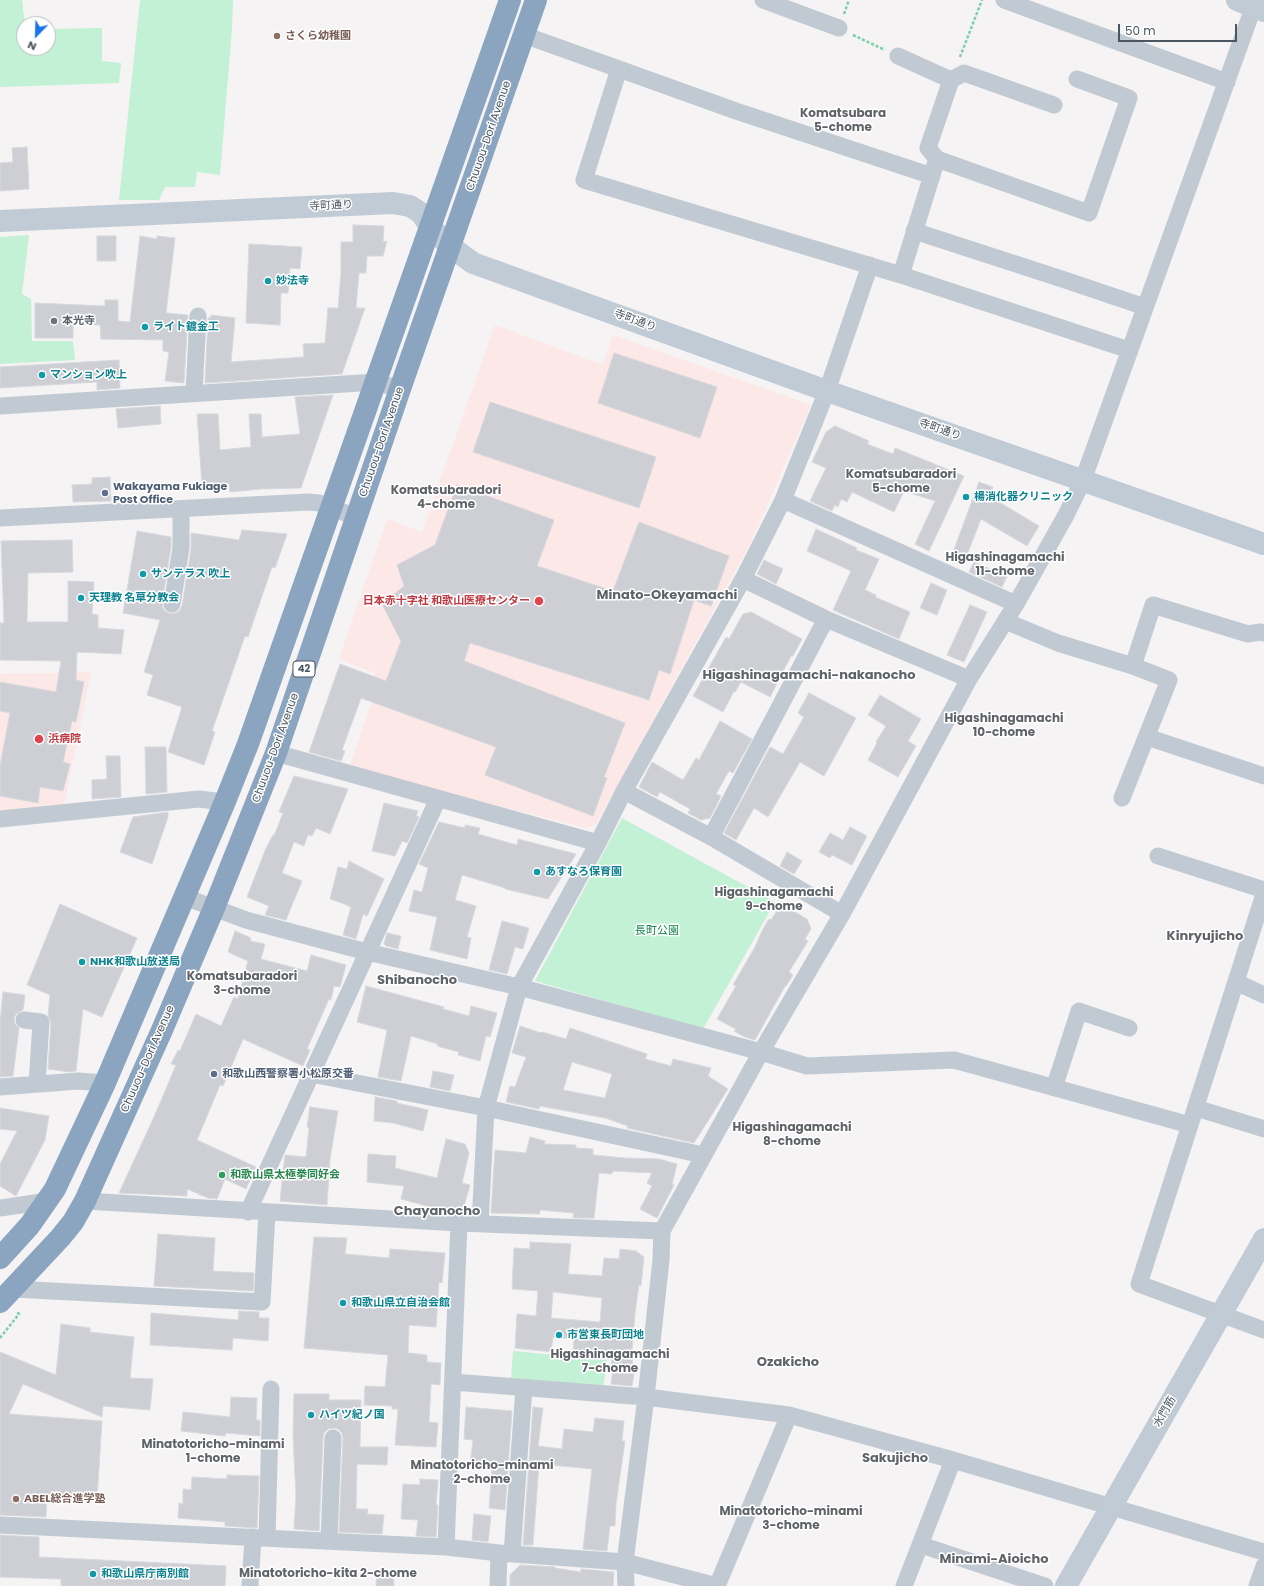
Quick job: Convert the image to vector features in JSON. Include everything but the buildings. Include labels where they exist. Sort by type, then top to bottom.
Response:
[{"type":"highway","name":"42","points":[[0,1258],[30,1225],[55,1189],[104,1083],[185,898],[224,804],[248,744],[332,508],[510,0]]},
{"type":"highway","name":"Chuuou-Dori Avenue","points":[[6,1295],[60,1238],[73,1222],[85,1202],[162,1030],[214,908],[276,753],[400,389],[451,247],[536,0]]},
{"type":"street","points":[[763,0],[839,28]]},
{"type":"street","points":[[1004,0],[1227,82]]},
{"type":"street","points":[[626,1586],[625,1562],[646,1397],[661,1260],[662,1231],[761,1052],[842,914],[969,679],[1016,604],[1066,516],[1083,480],[1227,82],[1253,4]]},
{"type":"street","points":[[524,35],[767,121],[932,176]]},
{"type":"street","points":[[898,56],[951,80]]},
{"type":"street","points":[[618,69],[584,180],[901,275],[1129,350]]},
{"type":"street","points":[[1054,106],[964,73],[951,80],[928,148],[937,159],[1089,213],[1129,98],[1077,79]]},
{"type":"street","points":[[901,275],[937,159]]},
{"type":"street","name":"寺町通り","points":[[0,221],[393,203],[410,206],[421,213],[431,228],[451,247],[473,263],[1264,544]]},
{"type":"street","points":[[914,231],[1062,278],[1145,307]]},
{"type":"street","points":[[480,1224],[486,1108],[519,987],[598,843],[624,791],[744,579],[783,500],[827,390],[870,266]]},
{"type":"street","points":[[194,393],[198,316]]},
{"type":"street","points":[[0,406],[376,382],[400,389]]},
{"type":"street","points":[[783,500],[1016,604]]},
{"type":"street","points":[[0,518],[308,502],[319,503],[356,517]]},
{"type":"street","points":[[172,604],[181,548],[181,509]]},
{"type":"street","points":[[744,579],[826,619],[969,679]]},
{"type":"street","points":[[1133,666],[1153,605],[1248,634],[1260,632],[1264,633]]},
{"type":"street","points":[[711,837],[826,619]]},
{"type":"street","points":[[1005,621],[1058,643],[1133,666],[1169,680],[1122,798]]},
{"type":"street","points":[[1147,737],[1264,776]]},
{"type":"street","points":[[276,753],[598,843]]},
{"type":"street","points":[[624,791],[711,837],[842,914]]},
{"type":"street","points":[[0,819],[199,799],[224,804]]},
{"type":"street","points":[[248,1212],[438,799]]},
{"type":"street","points":[[1158,856],[1264,890]]},
{"type":"street","points":[[1264,894],[1139,1284],[1264,1330]]},
{"type":"street","points":[[185,898],[246,920],[367,952],[519,987],[761,1052],[807,1066],[954,1060],[1190,1125]]},
{"type":"street","points":[[1236,982],[1264,994]]},
{"type":"street","points":[[1054,1088],[1079,1011],[1129,1028]]},
{"type":"street","points":[[24,1020],[41,1022],[37,1084]]},
{"type":"street","points":[[311,1074],[486,1108],[703,1155]]},
{"type":"street","points":[[0,1087],[78,1081],[104,1083]]},
{"type":"street","points":[[1196,1108],[1264,1129]]},
{"type":"street","points":[[0,1208],[48,1201]]},
{"type":"street","points":[[85,1202],[459,1223],[662,1231]]},
{"type":"street","points":[[6,1295],[262,1302],[267,1212]]},
{"type":"street","points":[[446,1547],[459,1223]]},
{"type":"street","name":"水門筋","points":[[1066,1586],[1264,1239]]},
{"type":"street","points":[[453,1382],[646,1397],[789,1415],[953,1460],[1110,1508],[1264,1552]]},
{"type":"street","points":[[498,1586],[505,1553],[524,1388]]},
{"type":"street","points":[[250,1586],[260,1538],[271,1389]]},
{"type":"street","points":[[0,1525],[446,1547],[625,1562],[717,1586],[789,1415]]},
{"type":"street","points":[[329,1541],[333,1438]]},
{"type":"street","points":[[904,1586],[953,1460]]},
{"type":"street","points":[[921,1545],[1045,1586]]},
{"type":"street","points":[[1257,1586],[1264,1566]]},
{"type":"path","points":[[951,80],[982,0]]},
{"type":"path","points":[[839,28],[898,56]]},
{"type":"path","points":[[0,1338],[19,1314]]},
{"type":"shaded area","name":"日本赤十字社 和歌山医療センター","points":[[495,325],[603,365],[613,335],[811,405],[750,544],[596,824],[587,828],[349,769],[376,690],[369,687],[375,673],[339,659],[387,519],[422,532]]},
{"type":"shaded area","name":"浜病院","points":[[91,672],[64,805],[0,811],[0,674]]},
{"type":"green space","points":[[0,0],[22,0],[24,16],[16,16],[16,56],[56,56],[56,29],[102,28],[102,61],[121,63],[119,83],[0,87]]},
{"type":"green space","points":[[140,0],[233,0],[220,175],[197,172],[195,187],[165,187],[159,200],[119,200]]},
{"type":"green space","points":[[29,235],[22,294],[31,299],[32,341],[73,341],[75,360],[0,364],[0,237]]},
{"type":"green space","name":"長町公園","points":[[622,818],[775,902],[703,1029],[535,981]]},
{"type":"green space","points":[[513,1351],[607,1360],[603,1389],[511,1380]]},
{"type":"place","name":"さくら幼稚園","points":[[277,36]]},
{"type":"place","name":"妙法寺","points":[[268,281]]},
{"type":"place","name":"本光寺","points":[[54,321]]},
{"type":"place","name":"ライト鍍金工","points":[[145,327]]},
{"type":"place","name":"マンション吹上","points":[[42,375]]},
{"type":"place","name":"Wakayama Fukiage Post Office","points":[[105,493]]},
{"type":"place","name":"楊消化器クリニック","points":[[966,497]]},
{"type":"place","name":"サンテラス 吹上","points":[[143,574]]},
{"type":"place","name":"天理教 名草分教会","points":[[81,598]]},
{"type":"place","name":"日本赤十字社 和歌山医療センター","points":[[539,601]]},
{"type":"place","name":"浜病院","points":[[39,739]]},
{"type":"place","name":"あすなろ保育園","points":[[537,872]]},
{"type":"place","name":"NHK和歌山放送局","points":[[82,962]]},
{"type":"place","name":"和歌山西警察署小松原交番","points":[[214,1074]]},
{"type":"place","name":"和歌山県太極拳同好会","points":[[222,1175]]},
{"type":"place","name":"和歌山県立自治会館","points":[[343,1303]]},
{"type":"place","name":"市営東長町団地","points":[[559,1335]]},
{"type":"place","name":"ハイツ紀ノ国","points":[[311,1415]]},
{"type":"place","name":"ABEL総合進学塾","points":[[16,1499]]},
{"type":"place","name":"和歌山県庁南別館","points":[[93,1574]]},
{"type":"district","name":"Komatsubara 5-chome","points":[[843,121]]},
{"type":"district","name":"Komatsubaradori 5-chome","points":[[901,482]]},
{"type":"district","name":"Komatsubaradori 4-chome","points":[[446,498]]},
{"type":"district","name":"Higashinagamachi 11-chome","points":[[1005,565]]},
{"type":"district","name":"Minato-Okeyamachi","points":[[667,596]]},
{"type":"district","name":"Higashinagamachi-nakanocho","points":[[809,676]]},
{"type":"district","name":"Higashinagamachi 10-chome","points":[[1004,726]]},
{"type":"district","name":"Higashinagamachi 9-chome","points":[[774,900]]},
{"type":"district","name":"Kinryujicho","points":[[1205,937]]},
{"type":"district","name":"Shibanocho","points":[[417,981]]},
{"type":"district","name":"Komatsubaradori 3-chome","points":[[242,984]]},
{"type":"district","name":"Higashinagamachi 8-chome","points":[[792,1135]]},
{"type":"district","name":"Chayanocho","points":[[437,1212]]},
{"type":"district","name":"Higashinagamachi 7-chome","points":[[610,1362]]},
{"type":"district","name":"Ozakicho","points":[[788,1363]]},
{"type":"district","name":"Minatotoricho-minami 1-chome","points":[[213,1452]]},
{"type":"district","name":"Sakujicho","points":[[895,1459]]},
{"type":"district","name":"Minatotoricho-minami 2-chome","points":[[482,1473]]},
{"type":"district","name":"Minatotoricho-minami 3-chome","points":[[791,1519]]},
{"type":"district","name":"Minami-Aioicho","points":[[994,1560]]},
{"type":"district","name":"Minatotoricho-kita 2-chome","points":[[328,1574]]}]
